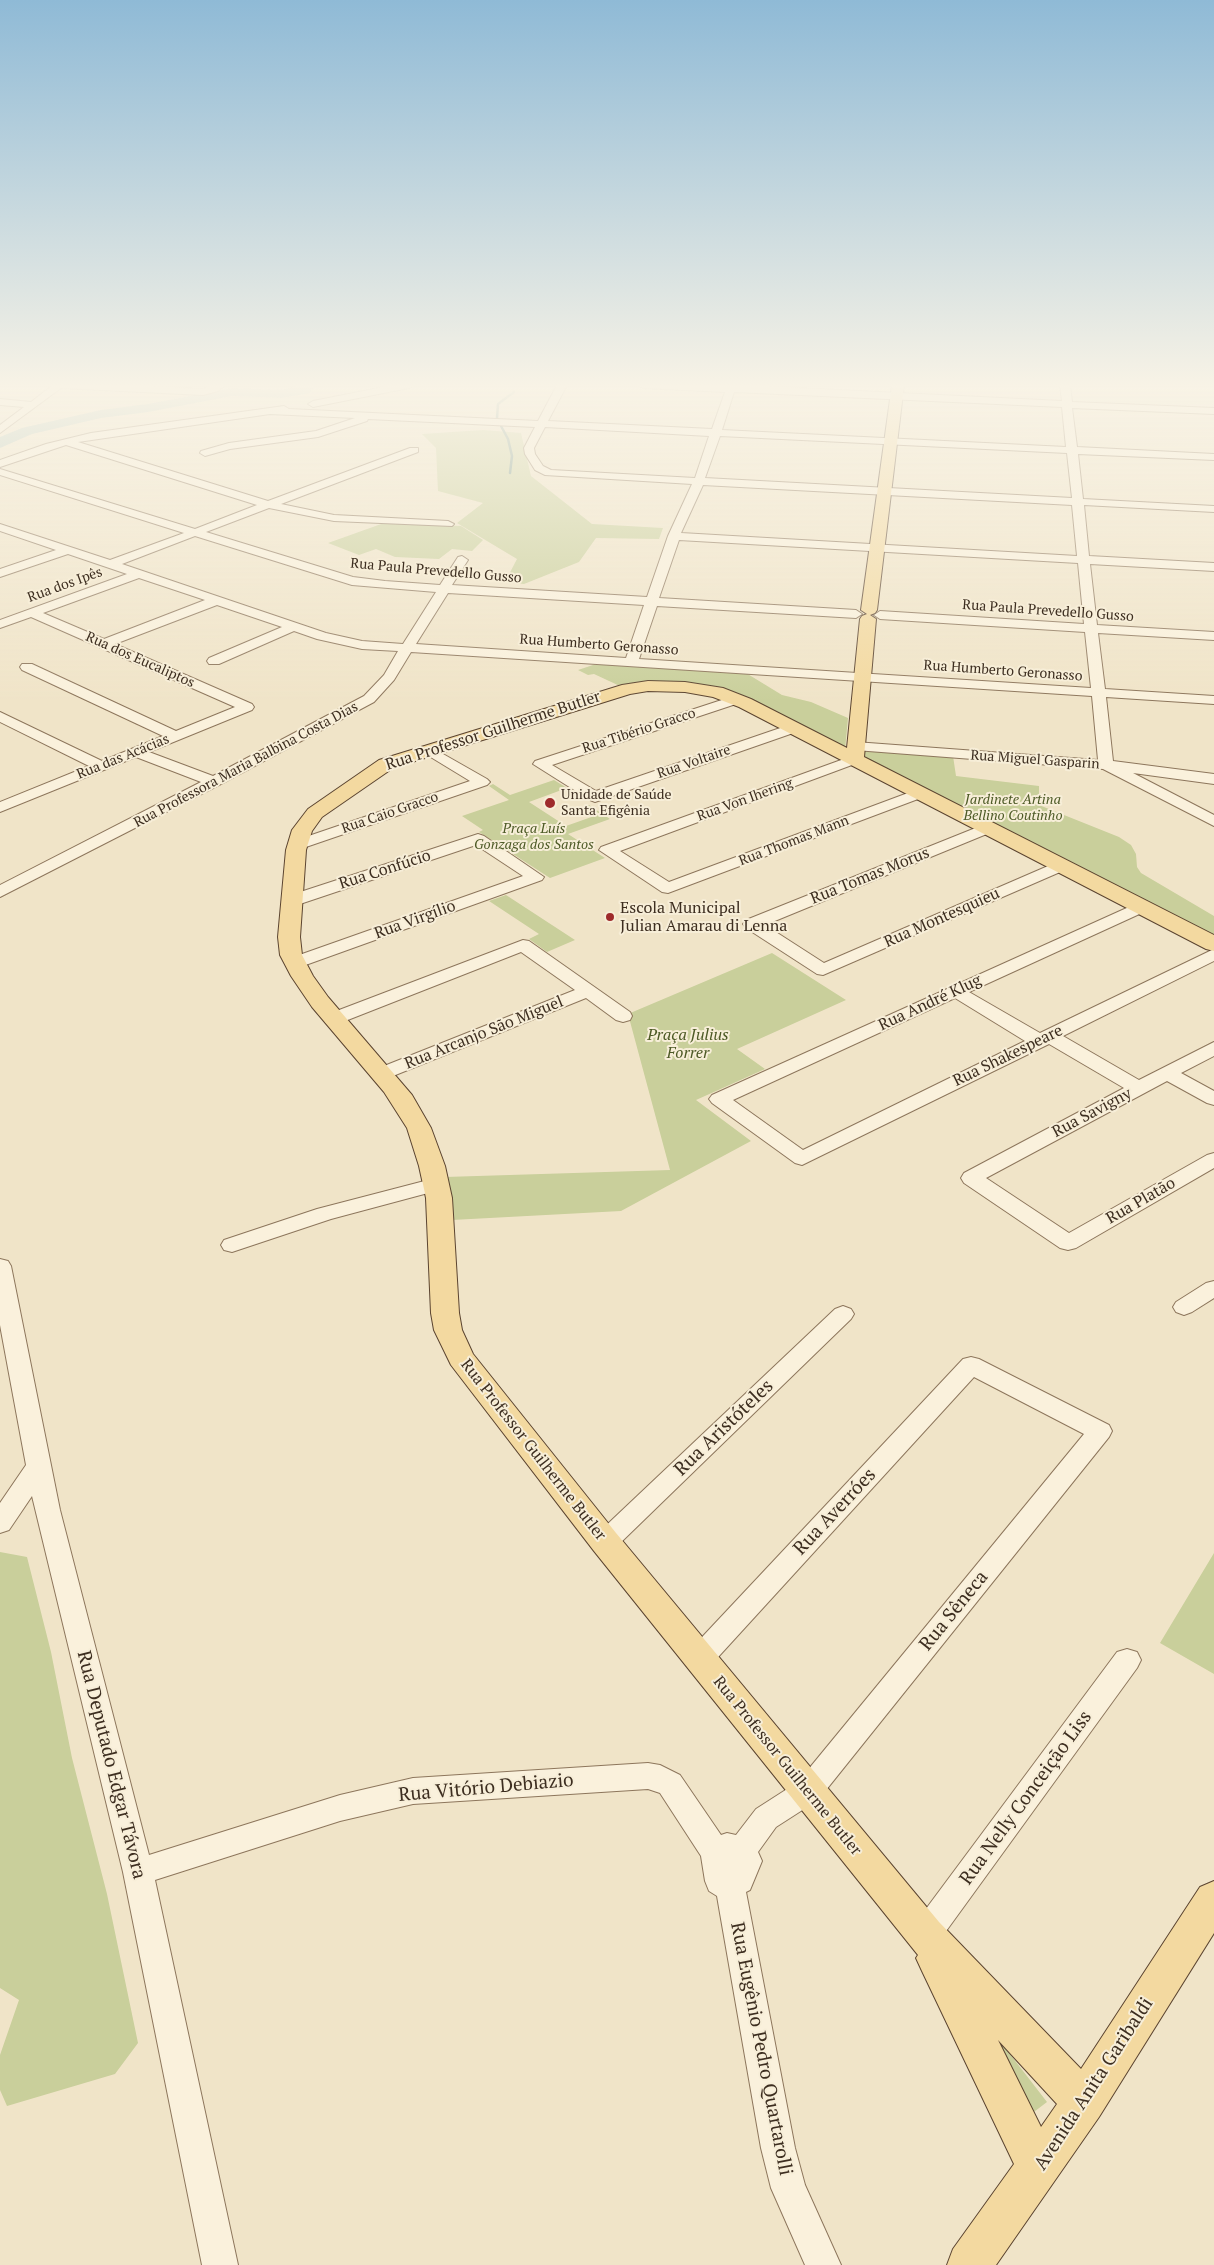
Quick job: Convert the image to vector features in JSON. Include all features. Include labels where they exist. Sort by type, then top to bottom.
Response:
[{"type":"main road","points":[[855,753],[868,614],[884,491]]},
{"type":"main road","name":"Rua Professor Guilherme Butler","points":[[1084,2102],[925,1936],[605,1542],[471,1372],[453,1344],[445,1313],[440,1211],[428,1150],[403,1100],[332,1019],[294,962],[289,945],[291,901],[297,845],[308,821],[324,805],[386,764],[638,687],[691,687],[737,699],[794,728],[855,753],[921,793],[1214,944]]},
{"type":"main road","name":"Avenida Anita Garibaldi","points":[[969,2265],[1084,2102],[1214,1899]]},
{"type":"main road","name":"Rua Professor Guilherme Butler","points":[[925,1936],[1039,2168]]},
{"type":"street","name":"Rua Paula Prevedello Gusso","points":[[59,491],[352,581],[1214,636]]},
{"type":"street","points":[[222,491],[269,505],[339,518],[448,524]]},
{"type":"street","points":[[111,564],[307,491]]},
{"type":"street","points":[[631,663],[674,536],[695,491]]},
{"type":"street","points":[[878,491],[1214,509]]},
{"type":"street","points":[[1077,491],[1106,765],[1214,821]]},
{"type":"street","name":"Rua Humberto Geronasso","points":[[0,527],[347,642],[406,649],[1214,700]]},
{"type":"street","points":[[674,536],[1214,567]]},
{"type":"street","points":[[0,573],[68,550]]},
{"type":"street","name":"Rua Professora Maria Balbina Costa Dias","points":[[0,892],[214,782],[369,699],[384,684],[462,560]]},
{"type":"street","name":"Rua dos Ipês","points":[[0,624],[139,574]]},
{"type":"street","points":[[104,644],[217,600]]},
{"type":"street","name":"Rua dos Eucaliptos","points":[[33,613],[247,707]]},
{"type":"street","points":[[214,661],[294,626]]},
{"type":"street","points":[[27,667],[175,736]]},
{"type":"street","name":"Rua Tibério Gracco","points":[[595,797],[540,764],[737,699]]},
{"type":"street","name":"Rua das Acácias","points":[[0,807],[247,707]]},
{"type":"street","points":[[0,716],[101,766]]},
{"type":"street","name":"Rua Voltaire","points":[[595,797],[794,728]]},
{"type":"street","name":"Rua Caio Gracco","points":[[297,845],[482,782],[429,750]]},
{"type":"street","points":[[135,752],[214,782]]},
{"type":"street","name":"Rua Miguel Gasparin","points":[[855,753],[1106,765],[1214,779]]},
{"type":"street","name":"Rua Von Ihering","points":[[668,888],[606,850],[855,753]]},
{"type":"street","points":[[0,788],[20,799]]},
{"type":"street","name":"Rua Thomas Mann","points":[[668,888],[921,793]]},
{"type":"street","name":"Rua Tomas Morus","points":[[823,970],[752,924],[988,828]]},
{"type":"street","name":"Rua Confúcio","points":[[291,901],[478,838],[536,877]]},
{"type":"street","name":"Rua Montesquieu","points":[[823,970],[1060,866]]},
{"type":"street","name":"Rua Virgílio","points":[[294,962],[536,877]]},
{"type":"street","name":"Rua André Klug","points":[[802,1159],[719,1100],[1140,907]]},
{"type":"street","points":[[332,1019],[522,945],[623,1016]]},
{"type":"street","name":"Rua Shakespeare","points":[[802,1159],[1214,954]]},
{"type":"street","name":"Rua Arcanjo São Miguel","points":[[381,1074],[588,991]]},
{"type":"street","points":[[955,992],[1138,1088]]},
{"type":"street","name":"Rua Savigny","points":[[1068,1243],[971,1178],[1214,1048]]},
{"type":"street","points":[[1167,1073],[1214,1099]]},
{"type":"street","name":"Rua Platão","points":[[1068,1243],[1214,1159]]},
{"type":"street","points":[[232,1245],[324,1214],[436,1184]]},
{"type":"street","name":"Rua Deputado Edgar Távora","points":[[0,1266],[38,1467],[138,1872],[220,2265]]},
{"type":"street","points":[[1184,1307],[1210,1296]]},
{"type":"street","name":"Rua Aristóteles","points":[[605,1542],[844,1314]]},
{"type":"street","name":"Rua Averróes","points":[[699,1659],[970,1365],[1100,1431]]},
{"type":"street","name":"Rua Sêneca","points":[[808,1792],[1100,1431]]},
{"type":"street","points":[[0,1523],[38,1467]]},
{"type":"street","name":"Rua Nelly Conceição Liss","points":[[925,1936],[1127,1660]]},
{"type":"street","name":"Rua Vitório Debiazio","points":[[138,1872],[340,1808],[395,1795],[447,1787],[648,1776],[660,1778],[670,1784],[729,1851]]},
{"type":"street","points":[[729,1851],[766,1818],[808,1792]]},
{"type":"street","name":"Rua Eugênio Pedro Quartarolli","points":[[729,1851],[720,1880],[724,1885],[730,1886],[778,2148],[788,2188],[823,2265]]},
{"type":"green space","points":[[438,491],[550,491],[592,524],[663,528],[659,539],[596,538],[579,562],[524,584],[505,582],[517,559],[457,523],[483,503]]},
{"type":"green space","points":[[384,523],[461,526],[483,540],[472,551],[452,549],[439,559],[395,557],[376,549],[359,555],[328,543]]},
{"type":"green space","points":[[599,663],[746,673],[782,695],[811,702],[848,718],[845,750],[739,696],[622,687],[594,674],[588,675],[578,670]]},
{"type":"green space","name":"Jardinete Artina Bellino Coutinho","points":[[862,749],[953,756],[956,776],[1039,786],[1039,805],[1119,837],[1131,845],[1136,854],[1137,867],[1141,873],[1214,916],[1214,939],[862,759]]},
{"type":"green space","name":"Praça Luís Gonzaga dos Santos","points":[[554,780],[567,788],[529,802],[566,826],[600,814],[587,806],[589,805],[610,819],[568,834],[605,858],[550,878],[479,832],[483,830],[462,816],[509,800],[489,786],[493,784],[510,795]]},
{"type":"green space","points":[[506,895],[575,940],[547,952],[529,939],[539,934],[489,901]]},
{"type":"green space","name":"Praça Julius Forrer","points":[[772,953],[846,1000],[737,1049],[765,1069],[696,1100],[751,1141],[621,1211],[452,1220],[445,1177],[670,1170],[628,1014]]},
{"type":"green space","points":[[0,1552],[27,1557],[51,1652],[72,1758],[107,1894],[138,2043],[115,2074],[7,2106],[0,2090],[0,2055],[19,2000],[0,1988]]},
{"type":"green space","points":[[1214,1553],[1214,1674],[1160,1643]]},
{"type":"green space","points":[[965,1996],[1047,2102],[1026,2118]]},
{"type":"place","name":"Unidade de Saúde Santa Efigênia","points":[[550,803]]},
{"type":"place","name":"Escola Municipal Julian Amarau di Lenna","points":[[610,917]]}]
